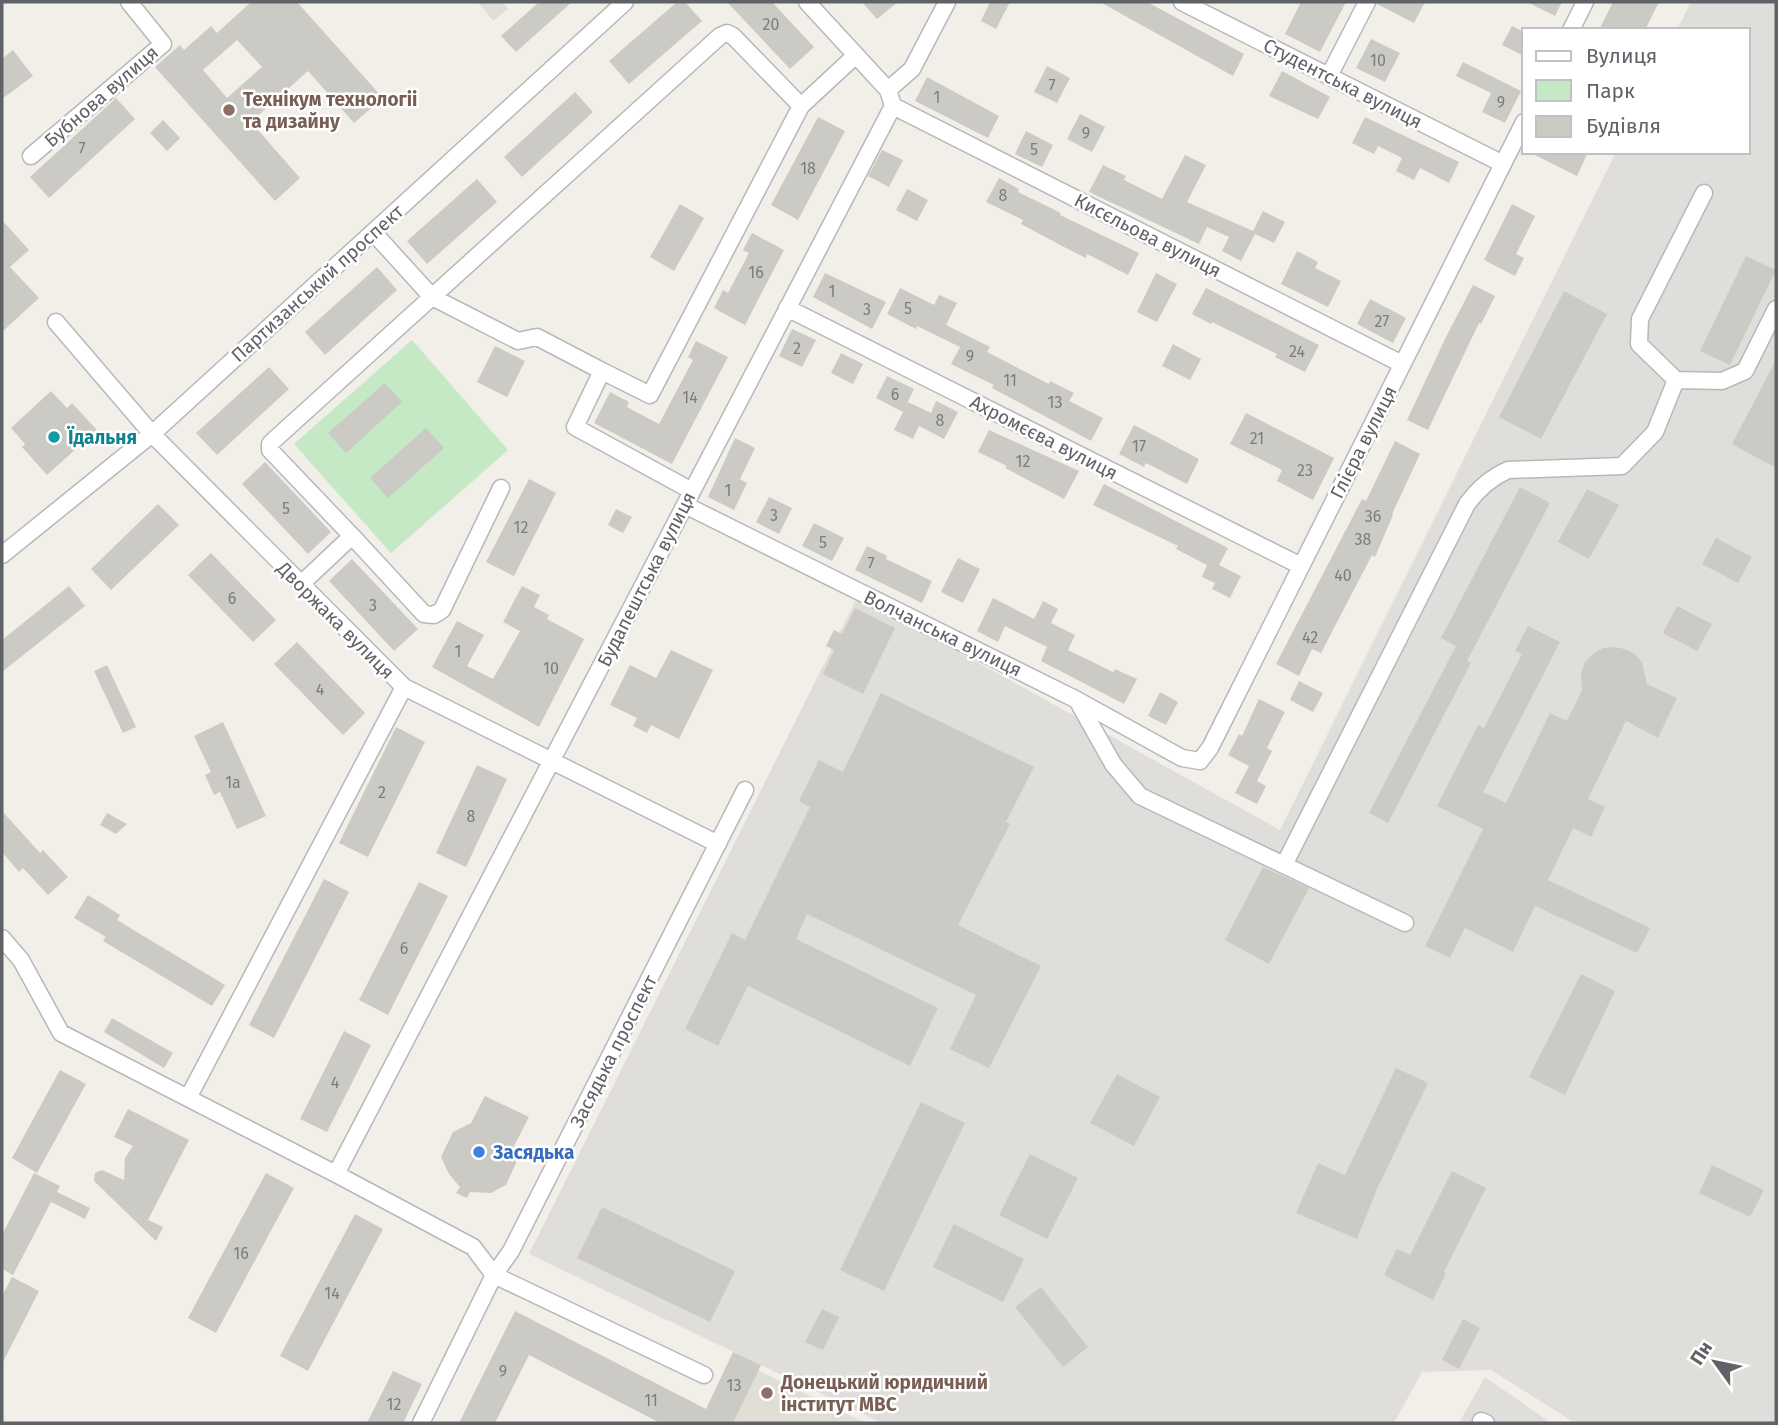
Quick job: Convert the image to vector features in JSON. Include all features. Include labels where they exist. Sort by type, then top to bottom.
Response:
[{"type":"street","name":"Бубнова вулиця","points":[[32,156],[163,44],[129,2]]},
{"type":"street","name":"Партизанський проспект","points":[[2,555],[152,434],[625,2]]},
{"type":"street","points":[[807,2],[856,55],[890,98]]},
{"type":"street","name":"Будапештська вулиця","points":[[336,1174],[788,308],[890,98],[912,69],[947,2]]},
{"type":"street","name":"Студентська вулиця","points":[[1182,2],[1503,164]]},
{"type":"street","points":[[1329,76],[1367,2]]},
{"type":"street","points":[[1572,28],[1585,2]]},
{"type":"street","points":[[501,488],[442,610],[434,615],[424,614],[270,450],[270,444],[720,36],[727,33],[733,36],[801,106]]},
{"type":"street","points":[[373,232],[432,297],[518,341],[537,337],[650,395],[801,106],[856,55]]},
{"type":"street","name":"Кисєльова вулиця","points":[[890,98],[1402,364]]},
{"type":"street","name":"Глієра вулиця","points":[[1199,761],[1210,748],[1522,126]]},
{"type":"street","points":[[1704,193],[1640,319],[1639,344],[1676,380],[1722,381],[1745,371],[1776,309]]},
{"type":"street","name":"Ахромєєва вулиця","points":[[788,308],[1301,566]]},
{"type":"street","name":"Дворжака вулиця","points":[[56,322],[152,434],[404,688],[718,844]]},
{"type":"street","name":"Волчанська вулиця","points":[[602,371],[575,427],[689,498],[1077,700],[1182,758],[1199,761]]},
{"type":"street","points":[[1284,865],[1476,491],[1508,470],[1622,466],[1655,432],[1676,380]]},
{"type":"street","points":[[301,584],[352,536]]},
{"type":"street","points":[[188,1098],[404,688]]},
{"type":"street","points":[[1077,700],[1112,764],[1140,796],[1405,923]]},
{"type":"street","name":"Засядька проспект","points":[[421,1423],[494,1275],[511,1251],[745,790]]},
{"type":"street","points":[[2,938],[21,960],[61,1033],[472,1247],[494,1275],[704,1375]]},
{"type":"shaded area","points":[[478,2],[503,2],[508,9],[493,21]]},
{"type":"shaded area","points":[[1691,2],[1776,2],[1776,1423],[1575,1423],[1491,1370],[1422,1372],[1394,1423],[882,1423],[529,1254],[858,596],[1280,830],[1615,154],[1750,154],[1750,28],[1678,28]]},
{"type":"shaded area","name":"Донецький юридичний інститут МВС","points":[[745,1364],[865,1423],[715,1423]]},
{"type":"shaded area","points":[[1485,1377],[1551,1423],[1459,1423]]},
{"type":"green space","points":[[412,340],[508,450],[391,553],[294,444]]},
{"type":"building","name":"Технікум технологіі та дизайну","points":[[251,2],[297,2],[383,98],[354,123],[308,71],[251,122],[300,178],[275,201],[155,67],[180,45],[184,50],[211,26],[217,33]],"holes":[[[237,40],[262,67],[227,98],[203,70]]]},
{"type":"building","points":[[539,2],[572,2],[516,52],[501,36]]},
{"type":"building","points":[[677,2],[685,2],[702,21],[629,84],[609,61]]},
{"type":"building","points":[[727,2],[772,2],[814,47],[790,69]]},
{"type":"building","points":[[862,2],[898,2],[877,19]]},
{"type":"building","points":[[990,2],[1010,2],[996,29],[981,21]]},
{"type":"building","points":[[1100,2],[1147,2],[1244,54],[1233,76]]},
{"type":"building","points":[[1301,2],[1346,2],[1320,52],[1285,34]]},
{"type":"building","points":[[1377,2],[1425,2],[1414,23]]},
{"type":"building","points":[[1527,2],[1562,2],[1555,16]]},
{"type":"building","points":[[1613,2],[1659,2],[1646,28],[1600,28]]},
{"type":"building","points":[[1512,26],[1522,31],[1522,55],[1502,45]]},
{"type":"building","points":[[1371,39],[1400,53],[1385,82],[1356,68]]},
{"type":"building","points":[[13,50],[33,76],[2,99],[2,59]]},
{"type":"building","points":[[1463,62],[1521,91],[1505,123],[1482,112],[1491,93],[1456,76]]},
{"type":"building","points":[[1047,66],[1070,78],[1057,103],[1034,92]]},
{"type":"building","points":[[1282,71],[1330,97],[1318,119],[1269,96]]},
{"type":"building","points":[[927,77],[999,116],[988,138],[915,101]]},
{"type":"building","points":[[575,92],[593,112],[522,177],[504,157]]},
{"type":"building","points":[[116,98],[135,119],[49,198],[30,177]]},
{"type":"building","points":[[1080,114],[1105,127],[1092,152],[1067,139]]},
{"type":"building","points":[[818,117],[845,131],[798,220],[771,205]]},
{"type":"building","points":[[1365,117],[1459,162],[1449,183],[1420,168],[1414,180],[1396,171],[1402,158],[1378,146],[1374,154],[1352,143]]},
{"type":"building","points":[[163,120],[180,138],[167,151],[150,133]]},
{"type":"building","points":[[1026,131],[1053,145],[1042,167],[1015,154]]},
{"type":"building","points":[[882,150],[903,160],[889,187],[868,176]]},
{"type":"building","points":[[1533,154],[1587,154],[1577,176]]},
{"type":"building","points":[[1185,155],[1206,165],[1187,202],[1253,231],[1263,211],[1285,222],[1274,243],[1255,234],[1241,261],[1222,251],[1229,237],[1207,227],[1199,244],[1089,192],[1103,165],[1126,176],[1124,180],[1162,199]]},
{"type":"building","points":[[999,178],[1019,189],[1018,192],[1061,213],[1060,215],[1139,253],[1128,275],[1087,254],[1086,258],[1064,247],[1021,224],[1023,220],[986,202]]},
{"type":"building","points":[[477,179],[497,202],[427,264],[407,241]]},
{"type":"building","points":[[907,189],[928,200],[917,221],[896,210]]},
{"type":"building","points":[[680,204],[704,218],[674,271],[650,257]]},
{"type":"building","points":[[1512,204],[1535,216],[1516,254],[1524,258],[1515,276],[1484,260]]},
{"type":"building","points":[[2,220],[29,250],[10,267],[39,298],[2,332]]},
{"type":"building","points":[[752,233],[784,250],[745,325],[714,308],[723,290],[728,293],[749,253],[743,250]]},
{"type":"building","points":[[1297,251],[1318,262],[1315,268],[1341,281],[1328,307],[1281,284]]},
{"type":"building","points":[[1746,256],[1776,270],[1730,365],[1700,351]]},
{"type":"building","points":[[377,267],[397,290],[325,355],[305,332]]},
{"type":"building","points":[[825,273],[886,302],[872,329],[813,297]]},
{"type":"building","points":[[1156,273],[1177,284],[1157,322],[1137,312]]},
{"type":"building","points":[[1473,285],[1495,296],[1481,324],[1479,323],[1428,430],[1407,420]]},
{"type":"building","points":[[900,288],[934,305],[939,295],[957,303],[946,325],[990,347],[987,352],[1049,384],[1050,381],[1074,393],[1069,401],[1103,418],[1091,441],[992,388],[994,385],[951,364],[960,347],[887,314]]},
{"type":"building","points":[[1206,288],[1319,345],[1305,372],[1275,357],[1277,354],[1192,314]]},
{"type":"building","points":[[1564,291],[1607,314],[1541,439],[1499,417]]},
{"type":"building","points":[[1370,299],[1406,318],[1393,343],[1357,324]]},
{"type":"building","points":[[792,329],[816,340],[802,367],[779,356]]},
{"type":"building","points":[[696,341],[728,357],[672,464],[594,423],[610,392],[629,402],[627,407],[659,424],[693,360],[688,357]]},
{"type":"building","points":[[1173,344],[1201,359],[1190,380],[1162,366]]},
{"type":"building","points":[[495,346],[525,361],[507,397],[477,382]]},
{"type":"building","points":[[841,353],[863,364],[853,384],[831,373]]},
{"type":"building","points":[[1776,360],[1776,468],[1732,444]]},
{"type":"building","points":[[269,367],[289,389],[217,455],[196,433]]},
{"type":"building","points":[[887,376],[914,389],[903,412],[876,398]]},
{"type":"building","points":[[385,383],[402,402],[346,453],[328,433]]},
{"type":"building","name":"Їдальня","points":[[51,391],[67,408],[72,403],[97,430],[47,475],[22,447],[25,444],[11,428]]},
{"type":"building","points":[[936,401],[958,412],[944,439],[919,426],[913,439],[894,430],[908,402],[931,413]]},
{"type":"building","points":[[1246,413],[1334,458],[1313,500],[1277,481],[1282,470],[1230,444]]},
{"type":"building","points":[[1134,425],[1199,459],[1187,484],[1146,463],[1144,467],[1119,454]]},
{"type":"building","points":[[426,428],[444,448],[388,498],[370,478]]},
{"type":"building","points":[[989,430],[1079,471],[1064,499],[978,452]]},
{"type":"building","points":[[735,438],[755,448],[740,479],[747,483],[734,510],[708,497]]},
{"type":"building","points":[[1395,441],[1420,454],[1375,557],[1372,555],[1321,653],[1312,649],[1299,676],[1276,664],[1362,499],[1366,501]]},
{"type":"building","points":[[265,462],[331,532],[308,554],[242,484]]},
{"type":"building","points":[[529,479],[556,493],[514,576],[486,562]]},
{"type":"building","points":[[1104,484],[1228,548],[1219,565],[1241,576],[1230,598],[1212,589],[1215,583],[1202,577],[1207,565],[1176,549],[1178,546],[1093,505]]},
{"type":"building","points":[[1520,487],[1550,503],[1467,661],[1471,663],[1388,823],[1369,813],[1456,646],[1441,638]]},
{"type":"building","points":[[1587,489],[1619,505],[1589,559],[1558,542]]},
{"type":"building","points":[[769,497],[792,508],[779,534],[756,522]]},
{"type":"building","points":[[158,504],[179,525],[111,590],[91,569]]},
{"type":"building","points":[[616,509],[632,517],[623,533],[608,525]]},
{"type":"building","points":[[814,523],[844,538],[832,561],[802,546]]},
{"type":"building","points":[[1716,538],[1752,557],[1738,583],[1702,564]]},
{"type":"building","points":[[867,546],[887,556],[886,559],[932,581],[922,603],[855,570]]},
{"type":"building","points":[[211,553],[276,620],[253,642],[188,575]]},
{"type":"building","points":[[958,558],[980,569],[963,603],[941,592]]},
{"type":"building","points":[[352,559],[418,629],[394,651],[329,581]]},
{"type":"building","points":[[69,586],[85,606],[2,672],[2,640]]},
{"type":"building","points":[[522,586],[540,595],[534,607],[549,615],[547,619],[584,639],[539,727],[432,667],[457,621],[484,635],[467,666],[493,679],[520,631],[503,622]]},
{"type":"building","points":[[993,598],[1034,619],[1043,601],[1058,609],[1051,623],[1075,635],[1068,650],[1113,672],[1115,669],[1137,679],[1124,704],[1041,661],[1047,647],[1005,626],[998,642],[977,631]]},
{"type":"building","points":[[1677,606],[1712,624],[1697,651],[1663,633]]},
{"type":"building","points":[[855,608],[895,628],[863,694],[823,674],[834,650],[826,646],[834,630],[842,634]]},
{"type":"building","points":[[1528,626],[1560,642],[1483,792],[1506,803],[1550,713],[1567,721],[1582,690],[1581,673],[1585,662],[1603,648],[1625,649],[1635,654],[1642,662],[1647,684],[1677,698],[1658,738],[1626,721],[1588,799],[1605,807],[1591,837],[1573,828],[1548,880],[1650,928],[1637,953],[1535,906],[1513,952],[1465,928],[1450,958],[1425,946],[1483,829],[1437,806],[1478,725],[1484,728],[1522,654],[1515,651]]},
{"type":"building","points":[[297,642],[365,713],[343,735],[274,664]]},
{"type":"building","points":[[671,650],[713,670],[679,739],[651,725],[647,733],[633,726],[637,718],[610,705],[630,665],[656,678]]},
{"type":"building","points":[[107,665],[136,727],[123,733],[94,671]]},
{"type":"building","points":[[1299,681],[1323,693],[1313,712],[1290,700]]},
{"type":"building","points":[[1160,692],[1178,702],[1166,725],[1148,716]]},
{"type":"building","points":[[881,693],[1034,767],[1006,822],[1010,824],[958,925],[1041,966],[989,1068],[950,1049],[976,995],[807,914],[796,939],[938,1008],[910,1066],[748,986],[718,1046],[685,1029],[732,933],[745,940],[810,807],[799,801],[819,760],[843,772]]},
{"type":"building","points":[[1259,699],[1285,712],[1267,748],[1272,751],[1257,781],[1266,786],[1257,804],[1235,793],[1249,766],[1228,755],[1239,734],[1242,736]]},
{"type":"building","points":[[223,722],[266,816],[237,829],[220,792],[214,795],[205,775],[211,772],[194,736]]},
{"type":"building","points":[[396,727],[425,742],[368,857],[339,843]]},
{"type":"building","points":[[477,765],[507,779],[466,867],[436,853]]},
{"type":"building","points":[[2,811],[40,853],[43,850],[68,877],[48,895],[23,868],[19,872],[2,852]]},
{"type":"building","points":[[107,813],[127,824],[116,834],[100,825]]},
{"type":"building","points":[[1263,867],[1309,888],[1269,964],[1225,940]]},
{"type":"building","points":[[324,879],[349,892],[274,1038],[249,1025]]},
{"type":"building","points":[[419,882],[448,896],[388,1015],[359,1000]]},
{"type":"building","points":[[88,895],[120,915],[117,920],[225,985],[212,1006],[103,941],[106,937],[74,918]]},
{"type":"building","points":[[1581,974],[1615,991],[1565,1095],[1529,1077]]},
{"type":"building","points":[[112,1018],[173,1053],[164,1068],[104,1032]]},
{"type":"building","points":[[344,1031],[371,1045],[327,1132],[300,1119]]},
{"type":"building","points":[[1396,1068],[1428,1083],[1377,1189],[1357,1239],[1296,1213],[1318,1163],[1345,1175]]},
{"type":"building","points":[[60,1070],[86,1084],[37,1173],[12,1158]]},
{"type":"building","points":[[1117,1074],[1160,1097],[1134,1146],[1090,1123]]},
{"type":"building","name":"Засядька","points":[[485,1096],[529,1117],[514,1146],[516,1163],[506,1185],[491,1193],[470,1192],[467,1198],[456,1193],[460,1187],[449,1174],[441,1157],[453,1132],[471,1123]]},
{"type":"building","points":[[921,1102],[965,1123],[884,1291],[840,1270]]},
{"type":"building","points":[[128,1109],[189,1140],[148,1220],[163,1227],[156,1241],[94,1181],[95,1173],[102,1170],[124,1180],[125,1158],[133,1146],[114,1137]]},
{"type":"building","points":[[1030,1154],[1078,1178],[1047,1239],[999,1215]]},
{"type":"building","points":[[1712,1165],[1764,1190],[1750,1217],[1699,1193]]},
{"type":"building","points":[[1452,1171],[1486,1188],[1433,1300],[1384,1275],[1397,1249],[1410,1255]]},
{"type":"building","points":[[34,1173],[60,1186],[57,1192],[90,1208],[85,1219],[51,1202],[13,1275],[2,1269],[2,1235]]},
{"type":"building","points":[[266,1173],[294,1188],[216,1333],[188,1318]]},
{"type":"building","points":[[602,1207],[735,1271],[710,1322],[577,1258]]},
{"type":"building","points":[[355,1214],[383,1229],[308,1371],[280,1356]]},
{"type":"building","points":[[954,1224],[1024,1259],[1003,1302],[933,1267]]},
{"type":"building","points":[[12,1277],[39,1291],[2,1364],[2,1296]]},
{"type":"building","points":[[1041,1287],[1088,1347],[1063,1367],[1015,1307]]},
{"type":"building","points":[[822,1309],[839,1317],[823,1350],[805,1342]]},
{"type":"building","points":[[515,1311],[706,1409],[733,1352],[761,1365],[733,1423],[660,1423],[529,1355],[495,1423],[459,1423]]},
{"type":"building","points":[[1463,1319],[1480,1328],[1459,1369],[1442,1360]]},
{"type":"building","points":[[393,1371],[422,1384],[403,1423],[367,1423]]},
{"type":"place","name":"Технікум технологіі та дизайну","points":[[229,110]]},
{"type":"place","name":"Їдальня","points":[[54,437]]},
{"type":"place","name":"Засядька","points":[[479,1152]]},
{"type":"place","name":"Донецький юридичний інститут МВС","points":[[767,1393]]}]
